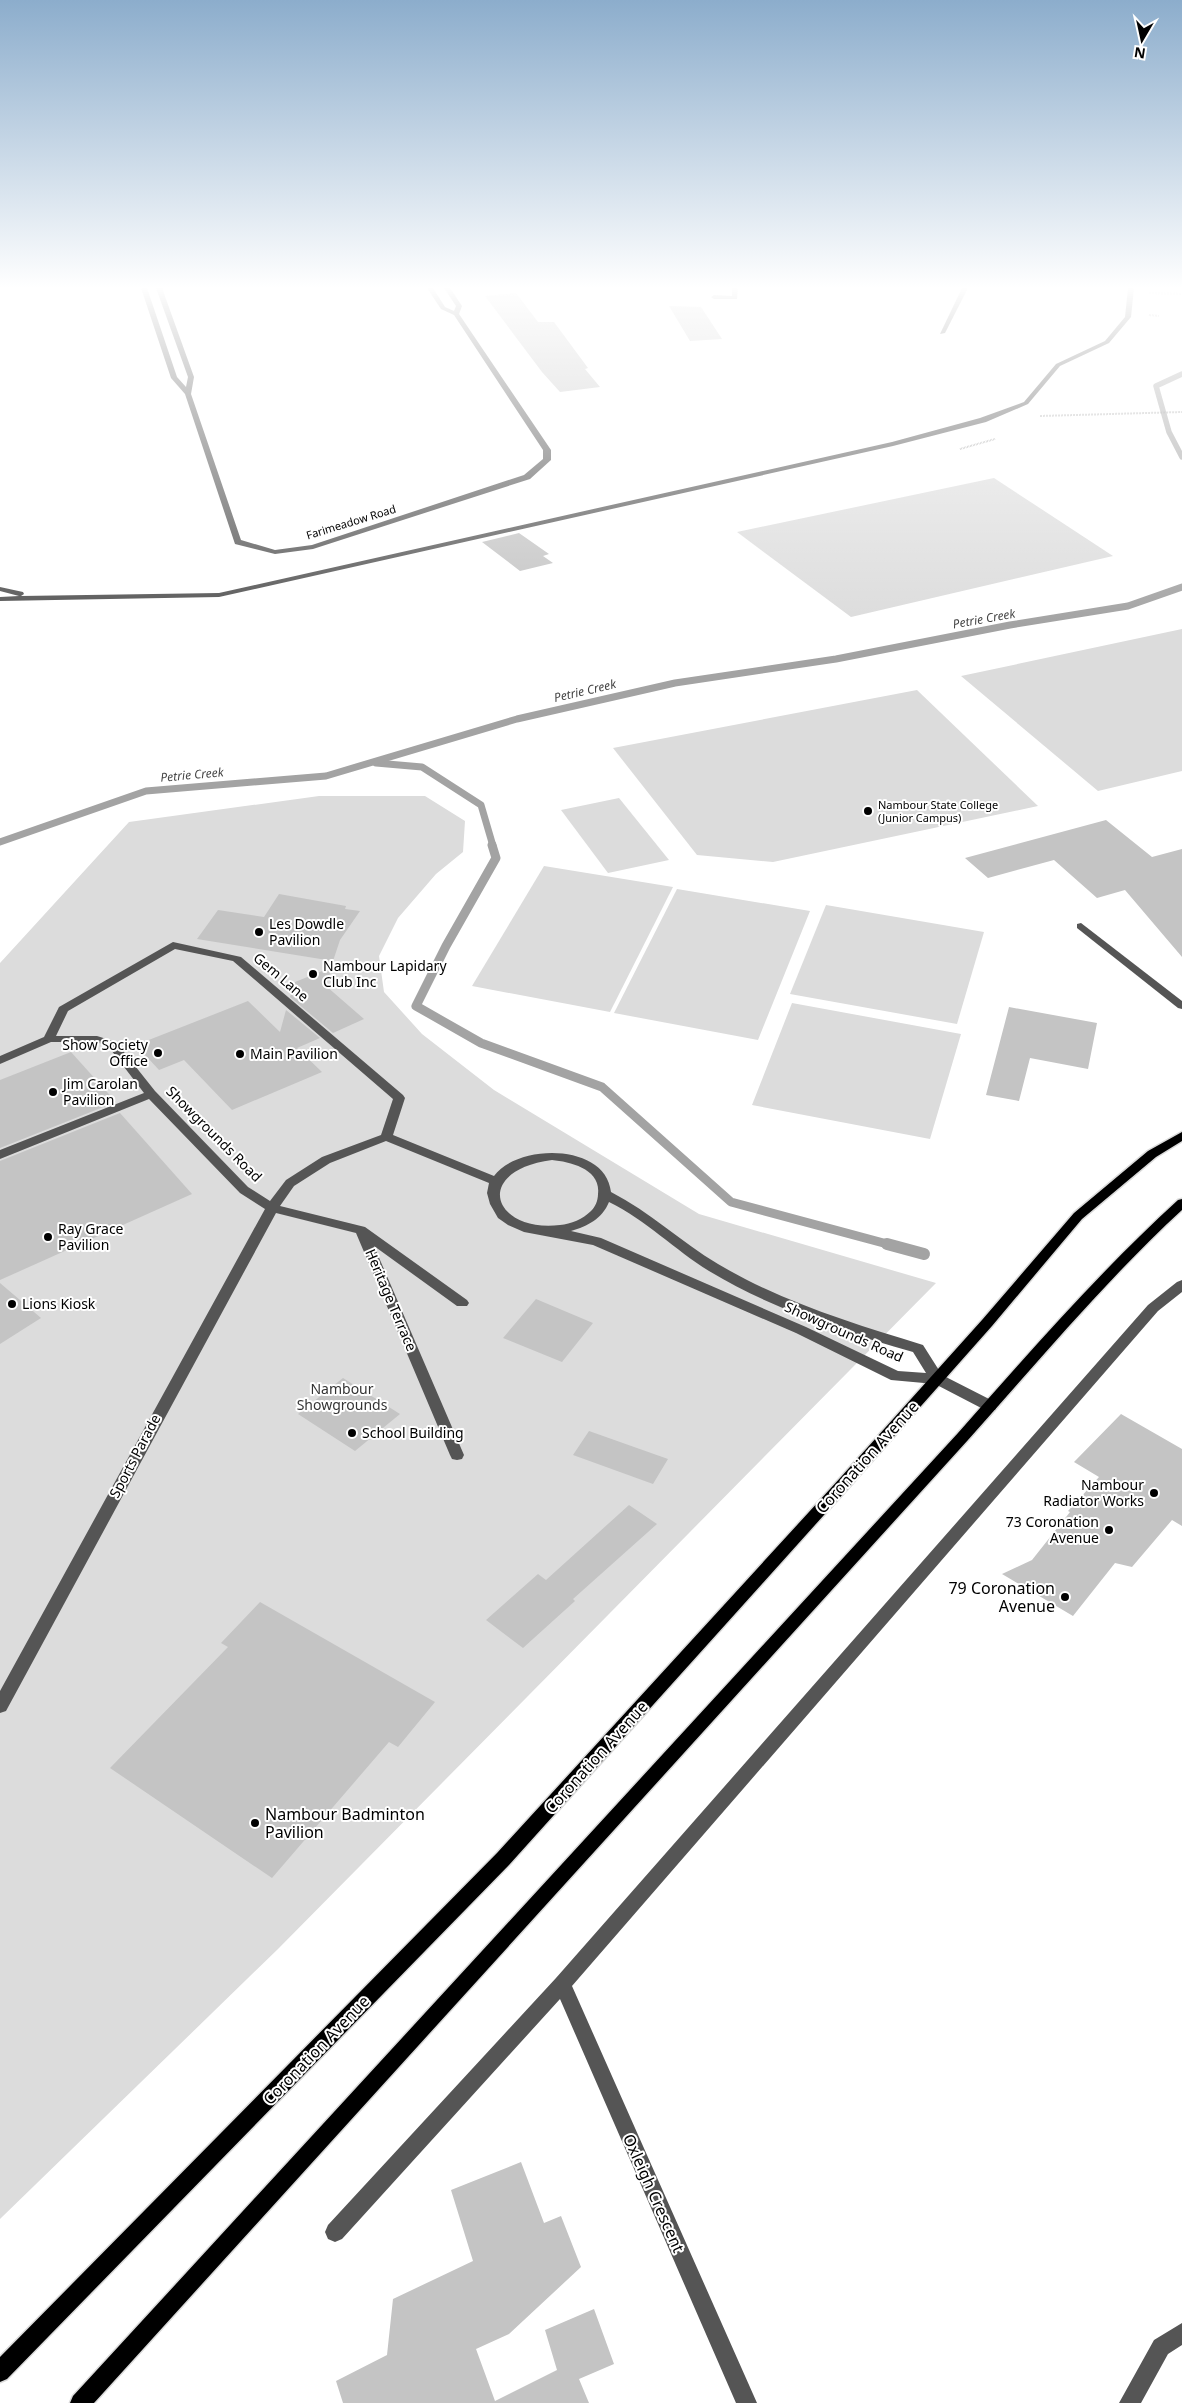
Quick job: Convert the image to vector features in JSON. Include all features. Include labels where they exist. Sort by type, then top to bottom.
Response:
[{"type":"main road","name":"Coronation Avenue","points":[[0,2372],[503,1859],[987,1324],[1078,1216],[1152,1154],[1182,1136]]},
{"type":"main road","points":[[80,2403],[493,1953],[856,1550],[990,1406],[1062,1322],[1142,1238],[1182,1203]]},
{"type":"street","name":"Farimeadow Road","points":[[190,400],[238,542],[275,552],[313,547],[527,477],[547,460],[546,450],[513,400]]},
{"type":"street","points":[[0,599],[219,595],[893,444],[983,420],[1026,403],[1028,400]]},
{"type":"street","points":[[0,589],[39,598]]},
{"type":"street","points":[[1081,926],[1182,1006]]},
{"type":"street","name":"Gem Lane","points":[[49,1039],[63,1009],[173,945],[237,959],[399,1098],[386,1137]]},
{"type":"street","points":[[0,1060],[49,1039]]},
{"type":"street","name":"Showgrounds Road","points":[[49,1039],[97,1039],[112,1044],[152,1094],[244,1190],[272,1208]]},
{"type":"street","points":[[0,1155],[152,1094]]},
{"type":"street","points":[[462,1303],[361,1230],[272,1208],[290,1183],[326,1160],[386,1137],[497,1182]]},
{"type":"street","points":[[534,1157],[561,1157],[585,1164],[597,1172],[604,1184],[606,1195],[603,1206],[588,1220],[567,1229],[550,1231],[532,1229],[516,1224],[504,1215],[496,1205],[493,1193],[497,1182],[505,1171],[518,1163],[534,1157]]},
{"type":"street","name":"Showgrounds Road","points":[[606,1195],[626,1204],[714,1267],[773,1297],[881,1338],[918,1348],[937,1379]]},
{"type":"street","name":"Sports Parade","points":[[0,1706],[272,1208]]},
{"type":"street","name":"Heritage Terrace","points":[[361,1230],[457,1455]]},
{"type":"street","name":"Showgrounds Road","points":[[550,1231],[596,1241],[801,1330],[896,1376],[937,1379]]},
{"type":"street","points":[[335,2232],[562,1984],[1153,1308],[1182,1285]]},
{"type":"street","points":[[937,1379],[990,1406]]},
{"type":"street","name":"Oxleigh Crescent","points":[[562,1984],[747,2403]]},
{"type":"street","points":[[1129,2403],[1161,2347],[1182,2333]]},
{"type":"path","points":[[1036,418],[1057,414],[1182,412]]},
{"type":"path","points":[[952,450],[990,442],[998,438]]},
{"type":"green space","points":[[994,478],[1113,556],[851,617],[737,532]]},
{"type":"green space","points":[[1182,629],[1182,771],[1098,791],[961,676]]},
{"type":"green space","points":[[917,690],[1038,806],[773,862],[697,855],[613,748]]},
{"type":"green space","name":"Nambour Showgrounds","points":[[319,796],[425,796],[465,821],[463,852],[436,874],[398,918],[379,956],[384,992],[422,1034],[494,1090],[699,1214],[936,1283],[278,1949],[0,2219],[0,963],[129,822]]},
{"type":"green space","points":[[619,798],[669,860],[608,873],[561,810]]},
{"type":"green space","points":[[544,866],[673,887],[610,1012],[472,986]]},
{"type":"green space","points":[[677,889],[810,911],[758,1040],[614,1013]]},
{"type":"green space","points":[[826,905],[984,932],[957,1024],[790,994]]},
{"type":"green space","points":[[792,1003],[961,1034],[930,1139],[752,1105]]},
{"type":"building","points":[[519,533],[549,554],[543,556],[553,563],[520,571],[482,542]]},
{"type":"building","points":[[1106,820],[1152,857],[1182,849],[1182,957],[1125,890],[1097,898],[1054,860],[988,878],[965,858]]},
{"type":"building","points":[[279,894],[346,906],[345,909],[360,911],[340,940],[333,961],[197,939],[218,910],[264,917]]},
{"type":"building","points":[[332,967],[326,986],[364,1019],[333,1033],[290,997],[295,982]]},
{"type":"building","name":"Main Pavilion","points":[[248,1001],[280,1032],[286,1010],[320,1038],[297,1048],[322,1072],[232,1110],[184,1060],[159,1070],[136,1045]]},
{"type":"building","points":[[1009,1007],[1097,1023],[1088,1069],[1030,1058],[1019,1101],[986,1095]]},
{"type":"building","name":"Jim Carolan Pavilion","points":[[71,1052],[116,1102],[0,1148],[0,1080]]},
{"type":"building","name":"Ray Grace Pavilion","points":[[120,1113],[192,1194],[0,1280],[0,1161]]},
{"type":"building","name":"Lions Kiosk","points":[[0,1283],[41,1318],[0,1344]]},
{"type":"building","points":[[536,1299],[593,1323],[562,1362],[503,1338]]},
{"type":"building","name":"School Building","points":[[343,1378],[400,1414],[355,1451],[298,1414]]},
{"type":"building","points":[[1121,1414],[1182,1449],[1182,1526],[1172,1520],[1132,1567],[1115,1563],[1073,1616],[1002,1574],[1032,1560],[1070,1512],[1068,1511],[1099,1477],[1074,1462]]},
{"type":"building","points":[[589,1431],[668,1459],[653,1484],[573,1455]]},
{"type":"building","points":[[629,1505],[657,1524],[573,1599],[575,1601],[523,1648],[486,1620],[538,1574],[546,1580]]},
{"type":"building","name":"Nambour Badminton Pavilion","points":[[260,1602],[435,1702],[398,1747],[389,1742],[272,1878],[110,1768],[228,1647],[221,1643]]},
{"type":"building","points":[[521,2162],[544,2223],[561,2216],[581,2267],[509,2334],[476,2349],[495,2401],[557,2370],[545,2330],[594,2309],[614,2364],[579,2379],[589,2403],[343,2403],[336,2381],[387,2355],[393,2299],[473,2261],[451,2190]]},
{"type":"waterway","name":"Petrie Creek","points":[[1160,400],[1169,432],[1182,457]]},
{"type":"waterway","name":"Petrie Creek","points":[[0,842],[146,791],[326,776],[517,719],[675,683],[836,659],[1010,625],[1128,606],[1182,587]]},
{"type":"waterway","points":[[376,763],[422,767],[481,805],[493,846]]},
{"type":"waterway","points":[[492,845],[496,858],[446,946],[416,1006],[481,1043],[602,1087],[731,1202],[891,1245]]},
{"type":"waterway","points":[[887,1244],[924,1254]]},
{"type":"place","name":"Nambour State College (Junior Campus)","points":[[868,811]]},
{"type":"place","name":"Les Dowdle Pavilion","points":[[259,932]]},
{"type":"place","name":"Nambour Lapidary Club Inc","points":[[313,974]]},
{"type":"place","name":"Show Society Office","points":[[158,1053]]},
{"type":"place","name":"Main Pavilion","points":[[240,1054]]},
{"type":"place","name":"Jim Carolan Pavilion","points":[[53,1092]]},
{"type":"place","name":"Ray Grace Pavilion","points":[[48,1237]]},
{"type":"place","name":"Lions Kiosk","points":[[12,1304]]},
{"type":"place","name":"School Building","points":[[352,1433]]},
{"type":"place","name":"Nambour Radiator Works","points":[[1154,1493]]},
{"type":"place","name":"73 Coronation Avenue","points":[[1109,1530]]},
{"type":"place","name":"79 Coronation Avenue","points":[[1065,1597]]},
{"type":"place","name":"Nambour Badminton Pavilion","points":[[255,1823]]}]
